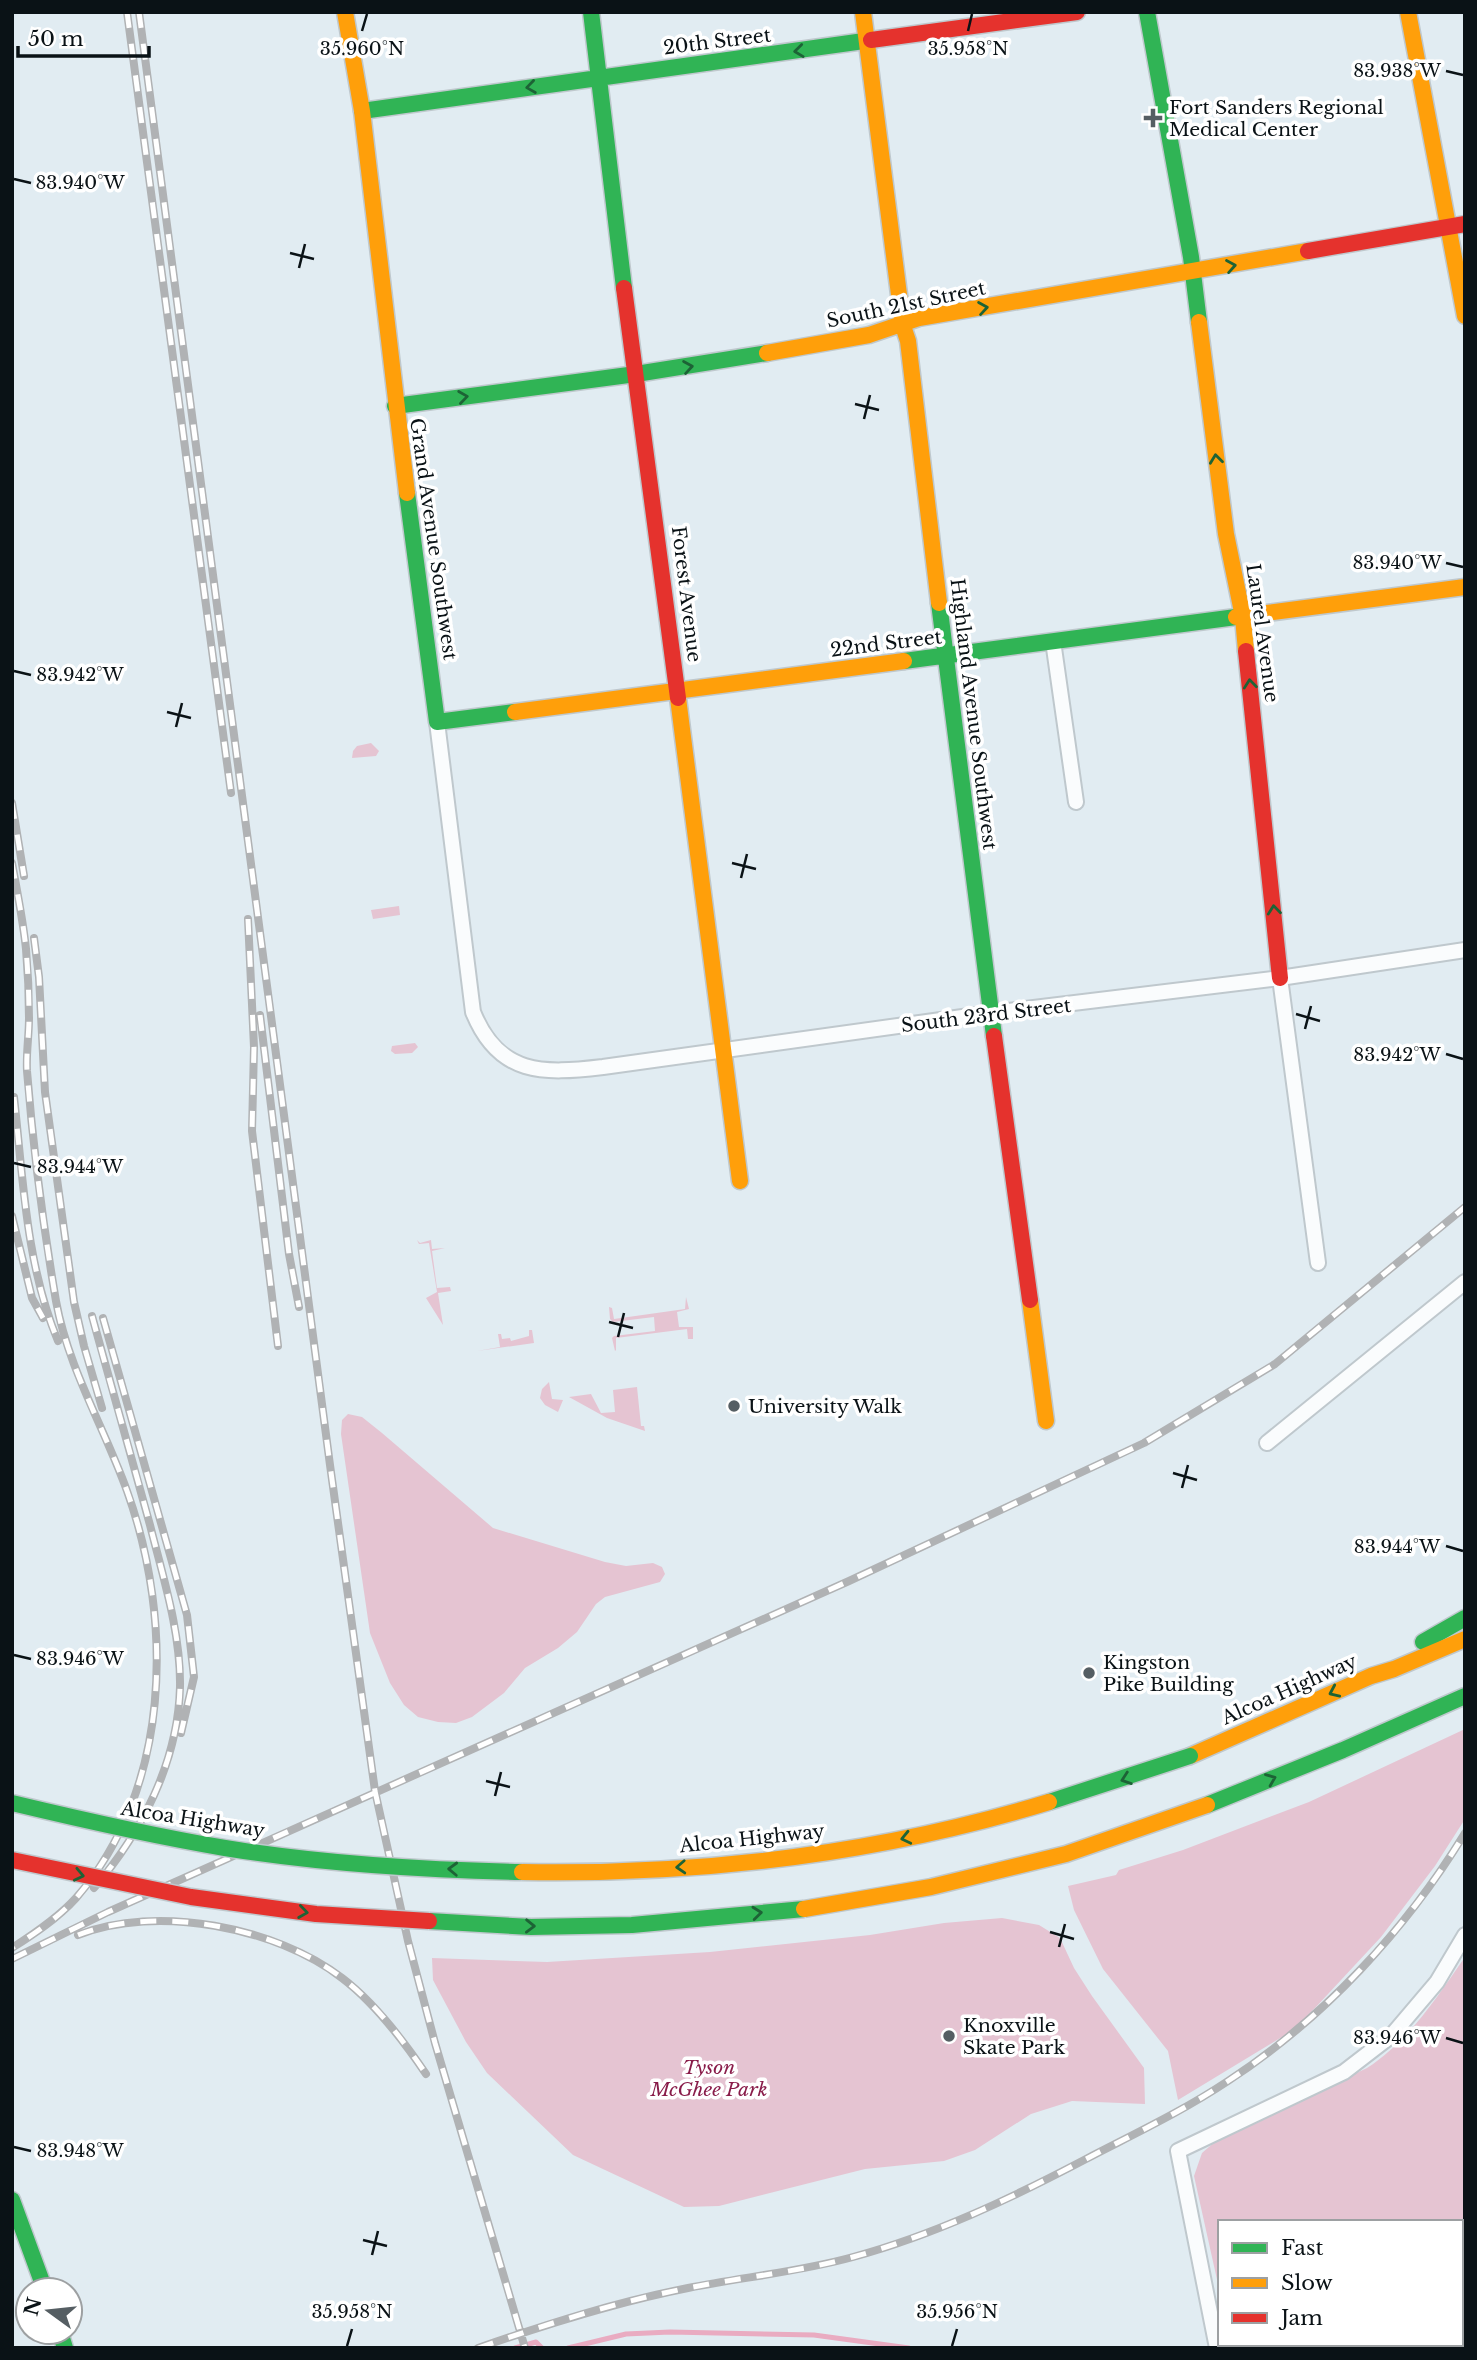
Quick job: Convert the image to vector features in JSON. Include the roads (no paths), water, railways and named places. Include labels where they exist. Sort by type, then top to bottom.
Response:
[{"type":"main road","name":"Grand Avenue Southwest","points":[[345,12],[362,111],[395,406],[437,722]]},
{"type":"main road","name":"Forest Avenue","points":[[591,12],[634,374],[653,499],[740,1181]]},
{"type":"main road","name":"Highland Avenue Southwest","points":[[863,12],[903,326],[908,341],[928,523],[990,1013],[1046,1421]]},
{"type":"main road","name":"20th Street","points":[[362,111],[1077,12]]},
{"type":"main road","name":"Laurel Avenue","points":[[1147,12],[1193,272],[1226,534],[1243,617],[1280,978]]},
{"type":"main road","points":[[1408,12],[1457,226],[1465,316]]},
{"type":"main road","name":"South 21st Street","points":[[395,406],[777,352],[881,333],[919,318],[1457,226]]},
{"type":"main road","name":"22nd Street","points":[[437,722],[1465,587]]},
{"type":"main road","points":[[1371,1676],[1390,1661],[1465,1618]]},
{"type":"main road","name":"Alcoa Highway","points":[[12,1803],[69,1819],[188,1843],[313,1859],[427,1868],[602,1871],[689,1867],[798,1856],[895,1841],[998,1817],[1092,1790],[1190,1756],[1371,1676],[1465,1639]]},
{"type":"main road","points":[[12,1860],[191,1897],[316,1914],[531,1927],[632,1924],[822,1907],[931,1886],[1066,1854],[1208,1805],[1465,1696]]},
{"type":"main road","points":[[12,2200],[39,2276]]},
{"type":"street","points":[[1053,641],[1076,802]]},
{"type":"street","name":"Grand Avenue Southwest","points":[[437,722],[473,1012],[487,1040],[508,1059]]},
{"type":"street","name":"South 23rd Street","points":[[508,1059],[544,1071],[570,1070],[990,1013],[1280,978],[1465,950]]},
{"type":"street","name":"Laurel Avenue","points":[[1280,978],[1318,1263]]},
{"type":"street","points":[[1267,1443],[1465,1282]]},
{"type":"street","points":[[1217,2348],[1178,2151],[1344,2072],[1392,2035],[1437,1982],[1465,1935]]},
{"type":"waterway","points":[[568,2348],[626,2334],[670,2332],[814,2335],[909,2348]]},
{"type":"waterway","points":[[515,2348],[536,2342],[542,2348]]},
{"type":"railway","points":[[127,12],[231,793]]},
{"type":"railway","points":[[139,12],[375,1791],[408,1941],[435,2043],[525,2348]]},
{"type":"railway","points":[[12,803],[24,876]]},
{"type":"railway","points":[[12,863],[27,958],[27,1071],[32,1128],[56,1301],[69,1350],[118,1467],[142,1542],[152,1595],[157,1649],[155,1703],[146,1756],[131,1807],[107,1855],[76,1898],[54,1919],[12,1948]]},
{"type":"railway","points":[[248,919],[254,1047],[252,1131],[278,1346]]},
{"type":"railway","points":[[34,938],[39,977],[45,1092],[74,1302],[102,1408]]},
{"type":"railway","points":[[260,1015],[289,1254],[299,1307]]},
{"type":"railway","points":[[14,1097],[32,1252],[47,1312],[58,1341]]},
{"type":"railway","points":[[12,1959],[108,1912],[849,1581],[1144,1443],[1275,1364],[1465,1207]]},
{"type":"railway","points":[[12,1216],[32,1298],[43,1318]]},
{"type":"railway","points":[[92,1316],[150,1525],[174,1626],[180,1667],[178,1715],[165,1769],[142,1820],[94,1888]]},
{"type":"railway","points":[[103,1318],[187,1615],[194,1677],[181,1733]]},
{"type":"railway","points":[[478,2348],[635,2300],[709,2284],[812,2267],[883,2248],[943,2227],[1001,2201],[1158,2122],[1228,2081],[1263,2056],[1329,2001],[1389,1938],[1442,1869],[1465,1833]]},
{"type":"railway","points":[[78,1935],[109,1926],[143,1921],[178,1922],[214,1926],[284,1945],[315,1960],[354,1988],[388,2023],[426,2074]]},
{"type":"place","name":"Fort Sanders Regional Medical Center","points":[[1153,118]]},
{"type":"place","name":"University Walk","points":[[734,1406]]},
{"type":"place","name":"Kingston Pike Building","points":[[1089,1673]]},
{"type":"place","name":"Knoxville Skate Park","points":[[949,2036]]},
{"type":"park label","name":"Tyson McGhee Park","points":[[709,2078]]}]
